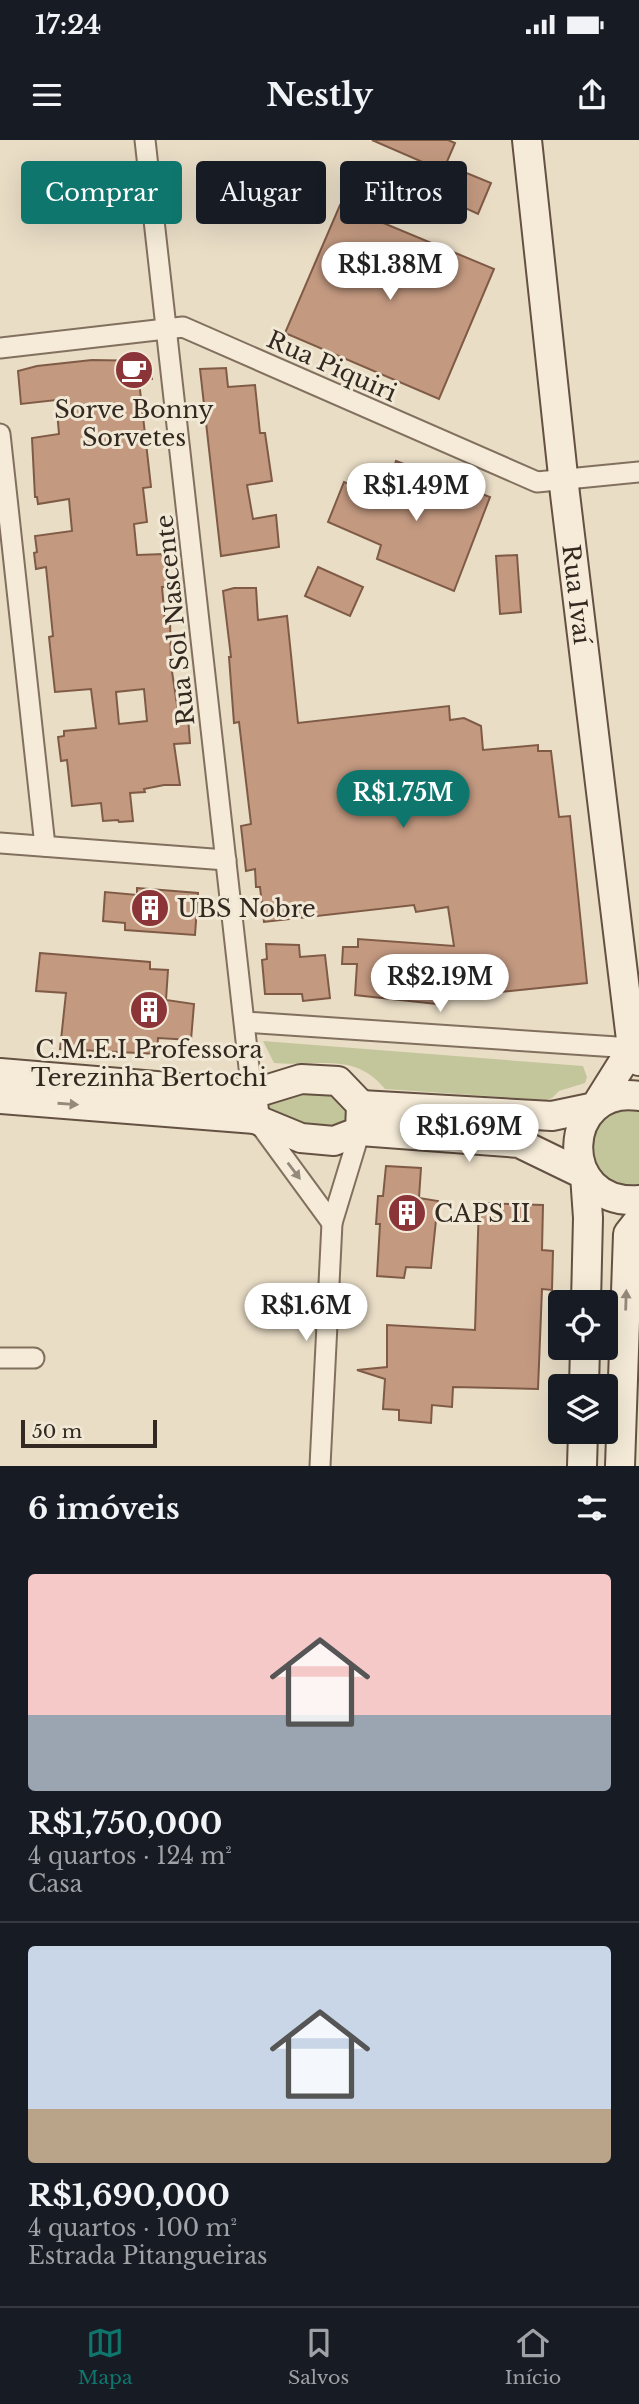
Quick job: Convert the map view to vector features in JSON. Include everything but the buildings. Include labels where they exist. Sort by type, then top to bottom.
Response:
[{"type":"street","name":"Rua Sol Nascente","points":[[145,140],[254,1107]]},
{"type":"street","name":"Rua Ivaí","points":[[527,140],[564,481],[637,1052]]},
{"type":"street","name":"Rua Piquiri","points":[[0,348],[183,327],[537,482],[639,472]]},
{"type":"street","points":[[0,434],[45,846]]},
{"type":"street","points":[[0,843],[226,860]]},
{"type":"street","points":[[245,1021],[637,1052]]},
{"type":"street","points":[[637,1052],[582,1124],[577,1144],[580,1165],[591,1183],[608,1196],[639,1200]]},
{"type":"street","points":[[0,1073],[254,1107],[301,1138],[334,1141],[360,1118],[552,1116],[595,1107],[614,1097],[639,1096]]},
{"type":"street","points":[[0,1099],[254,1107],[301,1079],[338,1081],[360,1118],[332,1223],[320,1466]]},
{"type":"street","points":[[254,1107],[332,1223]]},
{"type":"street","points":[[360,1118],[519,1143],[585,1175]]},
{"type":"street","points":[[585,1175],[588,1218],[586,1290]]},
{"type":"street","points":[[620,1466],[628,1234],[639,1220]]},
{"type":"street","points":[[0,1358],[34,1358]]},
{"type":"street","points":[[582,1466],[583,1444]]},
{"type":"green space","points":[[263,1041],[583,1066],[587,1077],[585,1083],[559,1091],[546,1100],[385,1089],[361,1069],[348,1065],[274,1063]]},
{"type":"green space","points":[[311,1087],[346,1097],[351,1123],[319,1133],[264,1112],[263,1100]]},
{"type":"green space","points":[[620,1109],[639,1109],[639,1185],[622,1186],[608,1180],[595,1166],[592,1156],[590,1147],[594,1128],[602,1118]]},
{"type":"place","name":"Sorve Bonny Sorvetes","points":[[134,370]]},
{"type":"place","name":"UBS Nobre","points":[[150,908]]},
{"type":"place","name":"C.M.E.I Professora Terezinha Bertochi","points":[[149,1010]]},
{"type":"place","name":"CAPS II","points":[[407,1213]]}]
